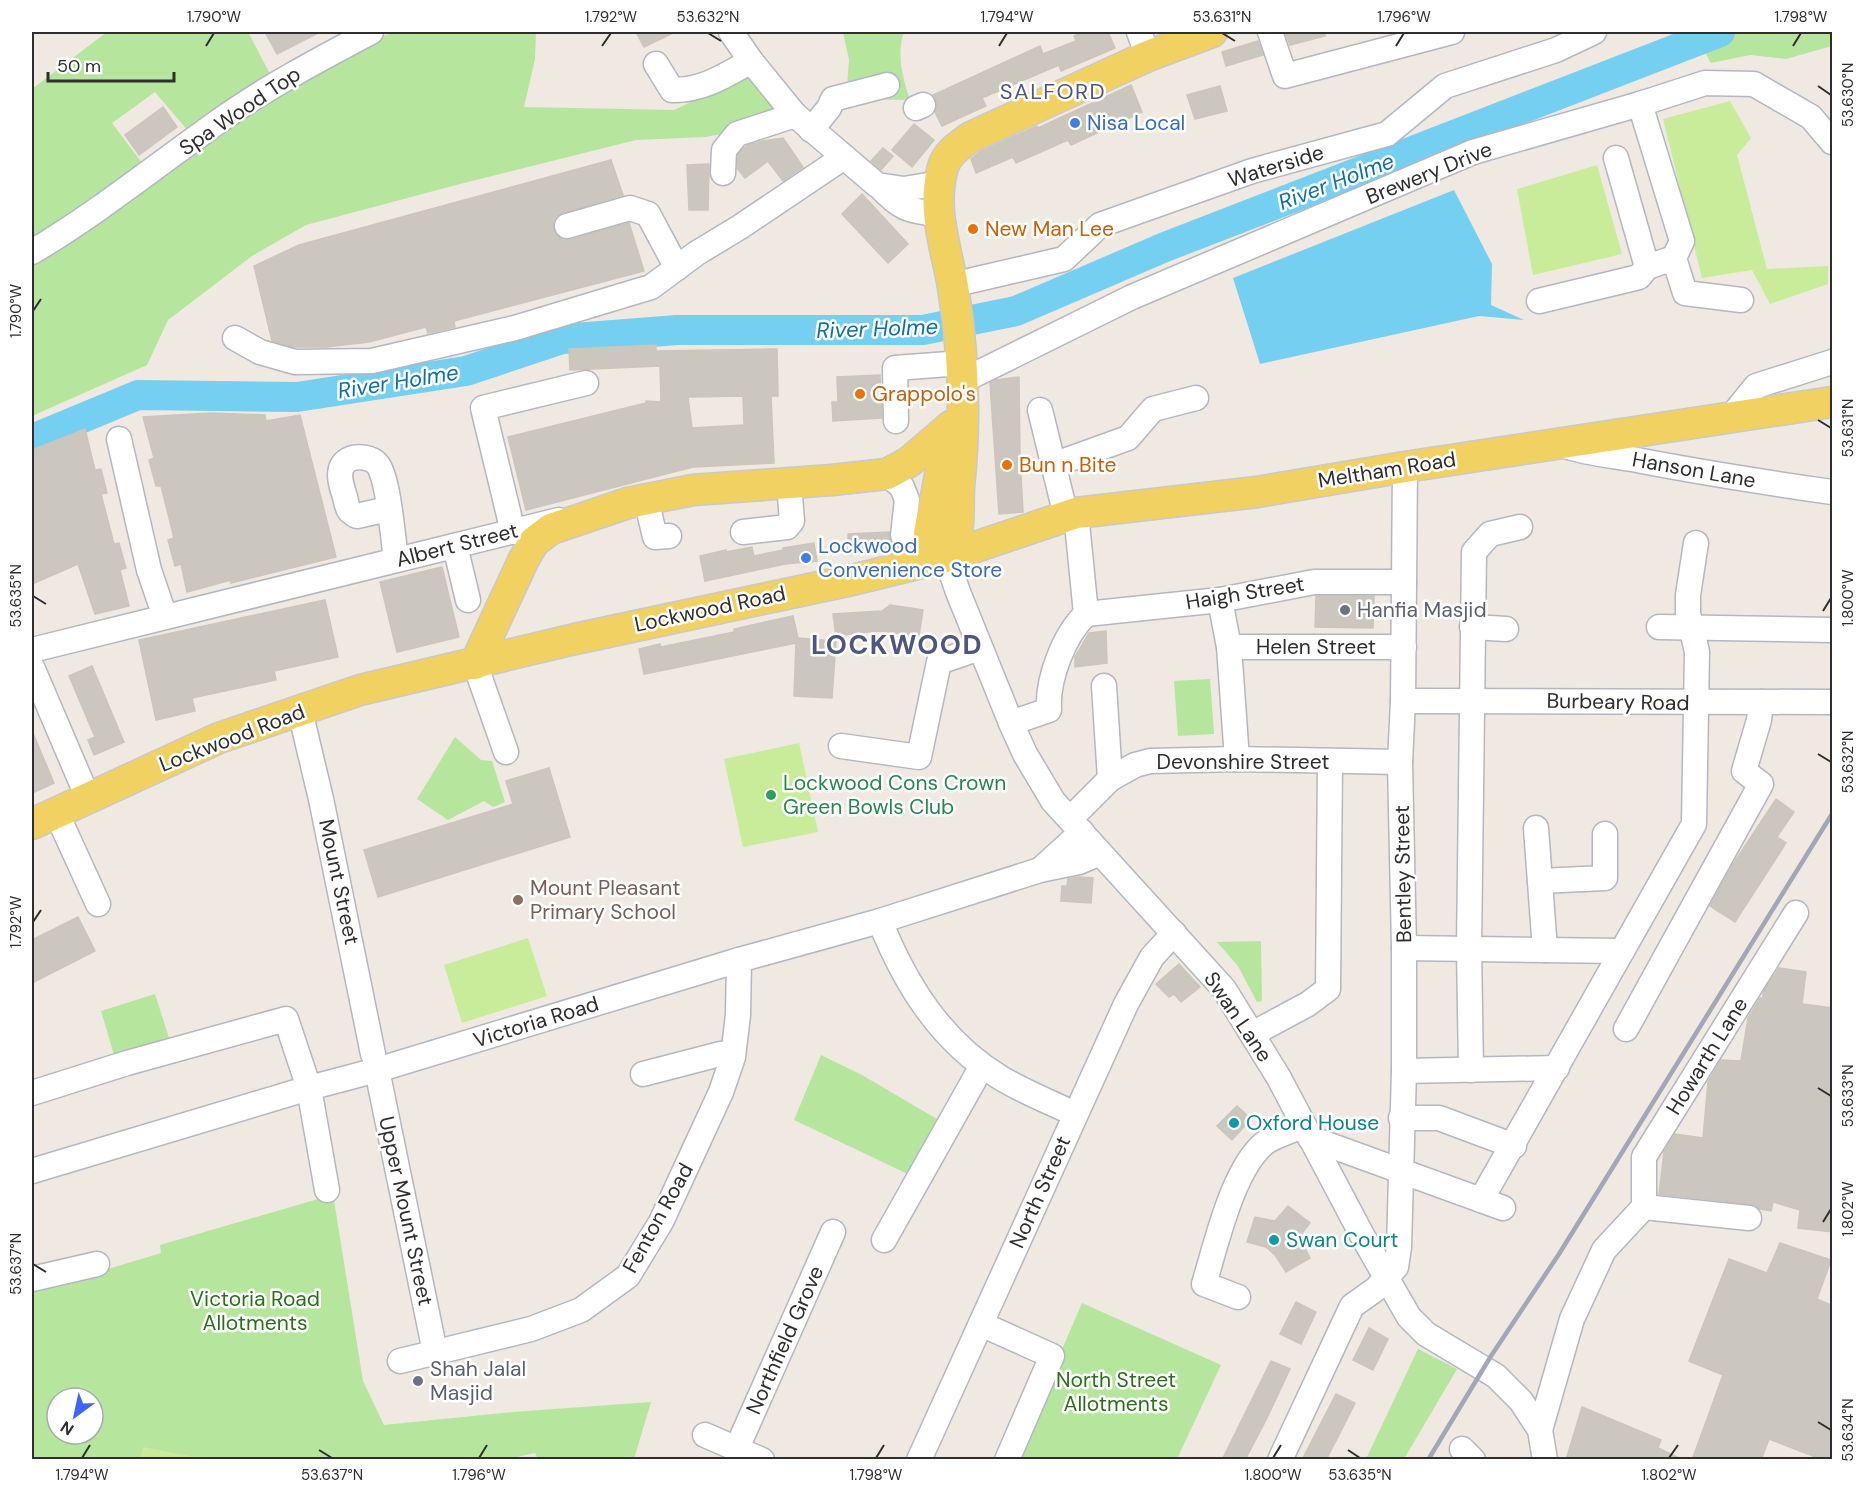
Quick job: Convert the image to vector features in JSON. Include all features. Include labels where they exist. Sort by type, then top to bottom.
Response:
[{"type":"main road","points":[[946,557],[957,537],[963,460],[961,386],[954,292],[937,214],[944,164],[954,151],[971,137],[1144,44],[1212,32]]},
{"type":"main road","name":"Albert Street","points":[[574,521],[628,503],[693,490],[890,477],[909,462],[961,386]]},
{"type":"main road","name":"Meltham Road","points":[[946,557],[1071,515],[1257,492],[1557,443],[1833,402]]},
{"type":"main road","points":[[475,664],[493,622],[534,542],[551,530],[574,521]]},
{"type":"main road","name":"Lockwood Road","points":[[44,818],[219,738],[360,690],[575,639],[852,580],[946,557]]},
{"type":"street","name":"Spa Wood Top","points":[[32,252],[114,199],[224,118],[309,65],[371,32]]},
{"type":"street","points":[[731,32],[803,123],[877,184],[891,201],[913,212],[937,214]]},
{"type":"street","points":[[1270,32],[1285,76],[1452,32]]},
{"type":"street","name":"Waterside","points":[[954,292],[1064,259],[1100,225],[1252,171],[1387,134],[1445,86],[1556,50],[1594,32]]},
{"type":"street","points":[[656,64],[672,90],[687,91],[705,86],[752,61]]},
{"type":"street","name":"Brewery Drive","points":[[961,386],[1132,297],[1473,152],[1705,83],[1754,84],[1811,117],[1833,142]]},
{"type":"street","points":[[723,173],[724,150],[736,134],[803,123],[829,108],[833,99],[887,85]]},
{"type":"street","points":[[1640,104],[1682,241],[1674,258],[1685,293],[1742,300]]},
{"type":"street","points":[[235,338],[260,352],[295,362],[372,361],[515,328],[651,287],[770,202],[844,157]]},
{"type":"street","points":[[1616,158],[1647,267]]},
{"type":"street","points":[[877,184],[904,189],[940,183]]},
{"type":"street","points":[[567,226],[630,208],[648,214],[677,268]]},
{"type":"street","points":[[1539,301],[1639,277],[1647,267],[1674,258]]},
{"type":"street","points":[[1731,417],[1756,386],[1833,362]]},
{"type":"street","points":[[898,409],[895,368],[961,386]]},
{"type":"street","points":[[513,532],[483,408],[586,383]]},
{"type":"street","points":[[1053,465],[1128,438],[1153,409],[1196,398]]},
{"type":"street","points":[[1011,723],[1049,710],[1048,693],[1054,673],[1074,626],[1086,614],[1071,515],[1053,465],[1040,410]]},
{"type":"street","points":[[119,439],[149,570],[165,617]]},
{"type":"street","name":"Hanson Lane","points":[[1557,443],[1583,452],[1614,455],[1724,476],[1833,492]]},
{"type":"street","name":"Bentley Street","points":[[1280,1460],[1352,1306],[1376,1289],[1396,1267],[1399,1247],[1404,1071],[1400,762],[1404,647],[1405,467]]},
{"type":"street","name":"Albert Street","points":[[890,477],[921,468]]},
{"type":"street","points":[[890,477],[902,487],[907,500],[903,535]]},
{"type":"street","points":[[743,532],[788,527],[792,521],[789,483]]},
{"type":"street","points":[[646,499],[655,537],[669,536]]},
{"type":"street","points":[[388,509],[396,560]]},
{"type":"street","name":"Albert Street","points":[[32,650],[541,524],[564,519],[574,521]]},
{"type":"street","points":[[1472,1070],[1469,949],[1474,552],[1490,534],[1520,527]]},
{"type":"street","points":[[1238,1297],[1204,1284],[1230,1199],[1244,1168],[1266,1142],[1307,1132],[1400,1171],[1492,1204],[1514,1146],[1694,824],[1696,652],[1688,613],[1688,595],[1696,543]]},
{"type":"street","points":[[455,546],[468,600]]},
{"type":"street","name":"Swan Lane","points":[[946,557],[1011,723],[1025,754],[1053,801],[1224,989],[1279,1078],[1363,1238],[1409,1317],[1426,1334],[1496,1376],[1521,1401],[1540,1430],[1545,1460]]},
{"type":"street","name":"Haigh Street","points":[[1086,614],[1220,600],[1314,582],[1404,582]]},
{"type":"street","points":[[1220,600],[1229,647],[1237,759]]},
{"type":"street","points":[[1472,627],[1506,628]]},
{"type":"street","points":[[1659,627],[1833,630]]},
{"type":"street","name":"Helen Street","points":[[1229,647],[1404,647]]},
{"type":"street","points":[[841,746],[919,757],[939,662],[980,648]]},
{"type":"street","points":[[475,664],[506,752]]},
{"type":"street","points":[[32,667],[88,798]]},
{"type":"street","points":[[1104,686],[1110,779]]},
{"type":"street","name":"Burbeary Road","points":[[1403,701],[1833,702]]},
{"type":"street","points":[[1626,1029],[1761,784],[1744,771],[1759,720],[1761,702]]},
{"type":"street","name":"Mount Street","points":[[300,711],[321,799],[375,1062]]},
{"type":"street","name":"Devonshire Street","points":[[1076,826],[1110,779],[1135,765],[1150,761],[1237,759],[1400,762]]},
{"type":"street","points":[[1252,1034],[1308,1004],[1328,989],[1330,761]]},
{"type":"street","points":[[44,818],[98,904]]},
{"type":"street","name":"Victoria Road","points":[[1040,870],[1076,826]]},
{"type":"street","points":[[1536,828],[1545,950]]},
{"type":"street","points":[[1540,881],[1605,878],[1605,834]]},
{"type":"street","name":"Victoria Road","points":[[32,1171],[309,1088],[375,1062],[880,921],[1040,870],[1079,862],[1100,853]]},
{"type":"street","name":"Howarth Lane","points":[[1644,1207],[1644,1157],[1796,913]]},
{"type":"street","points":[[880,921],[914,992],[950,1038],[982,1066],[1075,1114]]},
{"type":"street","name":"North Street","points":[[919,1460],[1138,979],[1152,957],[1174,933]]},
{"type":"street","points":[[1404,948],[1622,951]]},
{"type":"street","name":"Fenton Road","points":[[400,1361],[531,1329],[581,1310],[628,1276],[661,1222],[721,1092],[733,1054],[738,1015],[739,960]]},
{"type":"street","points":[[32,1093],[127,1063],[286,1019],[309,1088],[327,1190]]},
{"type":"street","points":[[643,1074],[720,1054],[733,1054]]},
{"type":"street","name":"Upper Mount Street","points":[[375,1062],[435,1352]]},
{"type":"street","points":[[884,1240],[982,1066]]},
{"type":"street","points":[[1404,1071],[1557,1068]]},
{"type":"street","points":[[1401,1118],[1439,1118],[1514,1146]]},
{"type":"street","points":[[1540,1430],[1572,1319],[1604,1250],[1644,1207],[1749,1218]]},
{"type":"street","name":"Northfield Grove","points":[[736,1448],[833,1232]]},
{"type":"street","points":[[32,1279],[97,1264]]},
{"type":"street","points":[[981,1323],[1052,1356],[1007,1460]]},
{"type":"street","points":[[705,1435],[762,1460]]},
{"type":"green space","points":[[107,32],[248,32],[270,74],[189,132],[155,92],[112,123],[142,163],[32,238],[32,89]]},
{"type":"green space","points":[[398,32],[536,32],[535,59],[524,107],[674,110],[748,75],[781,117],[746,130],[705,137],[636,140],[306,225],[252,256],[168,320],[147,365],[32,416],[32,258],[328,60]]},
{"type":"green space","points":[[843,32],[904,32],[901,58],[910,100],[846,99],[849,60]]},
{"type":"green space","points":[[1694,32],[1832,32],[1832,46],[1786,59],[1750,55],[1711,63]]},
{"type":"green space","points":[[1730,101],[1751,138],[1737,155],[1767,269],[1828,266],[1828,284],[1770,304],[1752,270],[1702,278],[1663,119]]},
{"type":"green space","points":[[1597,165],[1622,254],[1533,275],[1517,189]]},
{"type":"green space","points":[[1210,679],[1214,734],[1178,736],[1174,681]]},
{"type":"green space","points":[[455,737],[481,760],[492,761],[505,802],[493,807],[484,801],[448,820],[417,799]]},
{"type":"green space","name":"Lockwood Cons Crown Green Bowls Club","points":[[799,743],[818,832],[743,847],[724,759]]},
{"type":"green space","points":[[528,938],[547,996],[462,1023],[444,965]]},
{"type":"green space","points":[[1261,941],[1262,1001],[1257,1002],[1238,966],[1217,942]]},
{"type":"green space","points":[[155,994],[170,1041],[115,1058],[101,1011]]},
{"type":"green space","points":[[821,1055],[862,1075],[942,1122],[912,1176],[794,1120]]},
{"type":"green space","name":"Victoria Road Allotments","points":[[318,1199],[334,1200],[363,1381],[384,1425],[513,1412],[651,1402],[634,1459],[538,1459],[535,1453],[503,1460],[32,1460],[32,1292],[161,1253],[160,1245]]},
{"type":"green space","name":"North Street Allotments","points":[[1082,1303],[1221,1365],[1177,1459],[1014,1460]]},
{"type":"green space","points":[[1418,1349],[1457,1369],[1404,1459],[1366,1459]]},
{"type":"green space","points":[[143,1447],[205,1459],[140,1459]]},
{"type":"water","points":[[1454,190],[1492,264],[1491,305],[1524,320],[1479,316],[1260,364],[1233,278]]},
{"type":"building","points":[[265,32],[320,32],[277,54]]},
{"type":"building","points":[[636,32],[675,32],[644,47]]},
{"type":"building","points":[[1084,32],[1108,32],[1115,48],[1061,71],[1059,65],[982,98],[986,106],[942,126],[935,112],[936,100],[933,95],[1040,46],[1043,54],[1076,41],[1074,36]]},
{"type":"building","points":[[1285,32],[1325,32],[1325,36],[1290,45]]},
{"type":"building","points":[[1258,41],[1263,55],[1226,66],[1222,52]]},
{"type":"building","points":[[1131,85],[1142,112],[1071,145],[1068,140],[1016,163],[1013,157],[976,173],[971,159],[980,152]]},
{"type":"building","points":[[1220,86],[1227,111],[1195,119],[1187,95]]},
{"type":"building","points":[[163,107],[177,127],[139,155],[125,135]]},
{"type":"building","points":[[914,124],[934,140],[912,167],[892,150]]},
{"type":"building","points":[[783,138],[803,167],[783,181],[768,161],[745,178],[737,168],[738,155],[743,149],[748,145]]},
{"type":"building","points":[[883,148],[893,156],[881,170],[871,161]]},
{"type":"building","points":[[611,160],[623,195],[557,216],[553,222],[554,230],[558,237],[570,240],[629,223],[644,271],[454,321],[455,327],[428,333],[426,327],[369,342],[326,347],[293,347],[272,341],[254,266],[299,245]]},
{"type":"building","points":[[709,164],[708,210],[689,210],[687,165]]},
{"type":"building","points":[[862,194],[908,244],[888,263],[842,214]]},
{"type":"building","points":[[656,345],[656,351],[777,349],[778,396],[771,396],[774,463],[693,467],[526,510],[508,437],[646,403],[646,401],[661,402],[660,366],[570,370],[569,349]],"holes":[[[743,396],[744,425],[692,428],[688,397]]]},
{"type":"building","name":"Grappolo's","points":[[880,375],[882,418],[833,421],[832,402],[838,402],[837,377]]},
{"type":"building","points":[[1019,377],[1023,512],[999,514],[990,383]]},
{"type":"building","points":[[211,413],[265,415],[266,421],[300,415],[336,557],[187,592],[181,564],[175,566],[168,540],[174,538],[161,486],[156,486],[149,460],[154,458],[143,417]]},
{"type":"building","points":[[85,429],[95,470],[101,469],[107,493],[101,494],[114,544],[119,543],[126,568],[120,570],[129,606],[95,614],[78,564],[32,584],[32,450]]},
{"type":"building","points":[[889,532],[893,548],[848,555],[848,534]]},
{"type":"building","points":[[814,543],[817,561],[785,564],[705,581],[700,556],[752,547],[754,556]]},
{"type":"building","points":[[442,567],[459,637],[397,652],[380,582]]},
{"type":"building","name":"Hanfia Masjid","points":[[1316,596],[1374,596],[1373,628],[1315,627]]},
{"type":"building","points":[[325,600],[338,657],[274,671],[276,680],[192,698],[195,711],[156,720],[139,640]]},
{"type":"building","points":[[890,605],[923,610],[919,636],[877,631],[836,636],[833,614],[882,611]]},
{"type":"building","points":[[793,616],[798,638],[836,641],[832,698],[794,696],[796,643],[644,674],[639,649],[660,644],[661,647],[734,632],[734,629]]},
{"type":"building","points":[[1106,631],[1107,663],[1075,667],[1075,657],[1089,633]]},
{"type":"building","points":[[92,666],[124,742],[94,755],[88,740],[95,737],[69,676]]},
{"type":"building","points":[[32,731],[54,783],[32,793]]},
{"type":"building","points":[[549,768],[570,837],[378,897],[364,850],[513,804],[506,781]]},
{"type":"building","points":[[1776,799],[1794,812],[1777,837],[1786,843],[1735,922],[1710,906],[1733,864]]},
{"type":"building","points":[[1093,878],[1091,903],[1061,901],[1062,886],[1067,886],[1068,879]]},
{"type":"building","points":[[78,917],[95,951],[32,983],[32,940]]},
{"type":"building","points":[[1179,964],[1200,987],[1181,1002],[1174,994],[1169,997],[1156,984]]},
{"type":"building","points":[[1779,968],[1806,972],[1802,1004],[1833,1008],[1833,1232],[1798,1228],[1800,1210],[1773,1202],[1771,1211],[1750,1204],[1659,1194],[1664,1152],[1675,1134],[1703,1138],[1708,1082],[1721,1060],[1741,1061],[1748,1018],[1760,998],[1763,998],[1763,992]]},
{"type":"building","name":"Oxford House","points":[[1237,1106],[1251,1119],[1232,1140],[1217,1126]]},
{"type":"building","name":"Swan Court","points":[[1288,1206],[1310,1223],[1299,1237],[1310,1258],[1286,1272],[1275,1255],[1266,1247],[1247,1242],[1255,1217],[1275,1221]]},
{"type":"building","points":[[1780,1243],[1831,1260],[1817,1299],[1833,1306],[1833,1460],[1823,1460],[1769,1439],[1761,1460],[1692,1460],[1723,1375],[1689,1361],[1729,1259],[1767,1273]]},
{"type":"building","points":[[1296,1302],[1316,1312],[1301,1344],[1280,1334]]},
{"type":"building","points":[[1369,1328],[1388,1339],[1373,1370],[1353,1360]]},
{"type":"building","points":[[1271,1361],[1290,1369],[1267,1418],[1245,1460],[1222,1460]]},
{"type":"building","points":[[1336,1394],[1355,1403],[1340,1433],[1326,1460],[1302,1460]]},
{"type":"building","points":[[1582,1407],[1661,1440],[1658,1448],[1683,1460],[1566,1460]]},
{"type":"waterway","name":"River Holme","points":[[32,439],[138,395],[297,397],[466,371],[562,339],[677,330],[923,330],[1016,311],[1165,247],[1720,32]]},
{"type":"railway","points":[[1428,1460],[1491,1356],[1559,1254],[1832,814]]},
{"type":"place","name":"Nisa Local","points":[[1075,123]]},
{"type":"place","name":"New Man Lee","points":[[973,229]]},
{"type":"place","name":"Grappolo's","points":[[860,394]]},
{"type":"place","name":"Bun n Bite","points":[[1007,465]]},
{"type":"place","name":"Lockwood Convenience Store","points":[[806,558]]},
{"type":"place","name":"Hanfia Masjid","points":[[1345,610]]},
{"type":"place","name":"Lockwood Cons Crown Green Bowls Club","points":[[771,795]]},
{"type":"place","name":"Mount Pleasant Primary School","points":[[518,900]]},
{"type":"place","name":"Oxford House","points":[[1234,1123]]},
{"type":"place","name":"Swan Court","points":[[1274,1240]]},
{"type":"place","name":"Shah Jalal Masjid","points":[[418,1381]]},
{"type":"district","name":"SALFORD","points":[[1053,91]]},
{"type":"district","name":"LOCKWOOD","points":[[897,645]]}]
